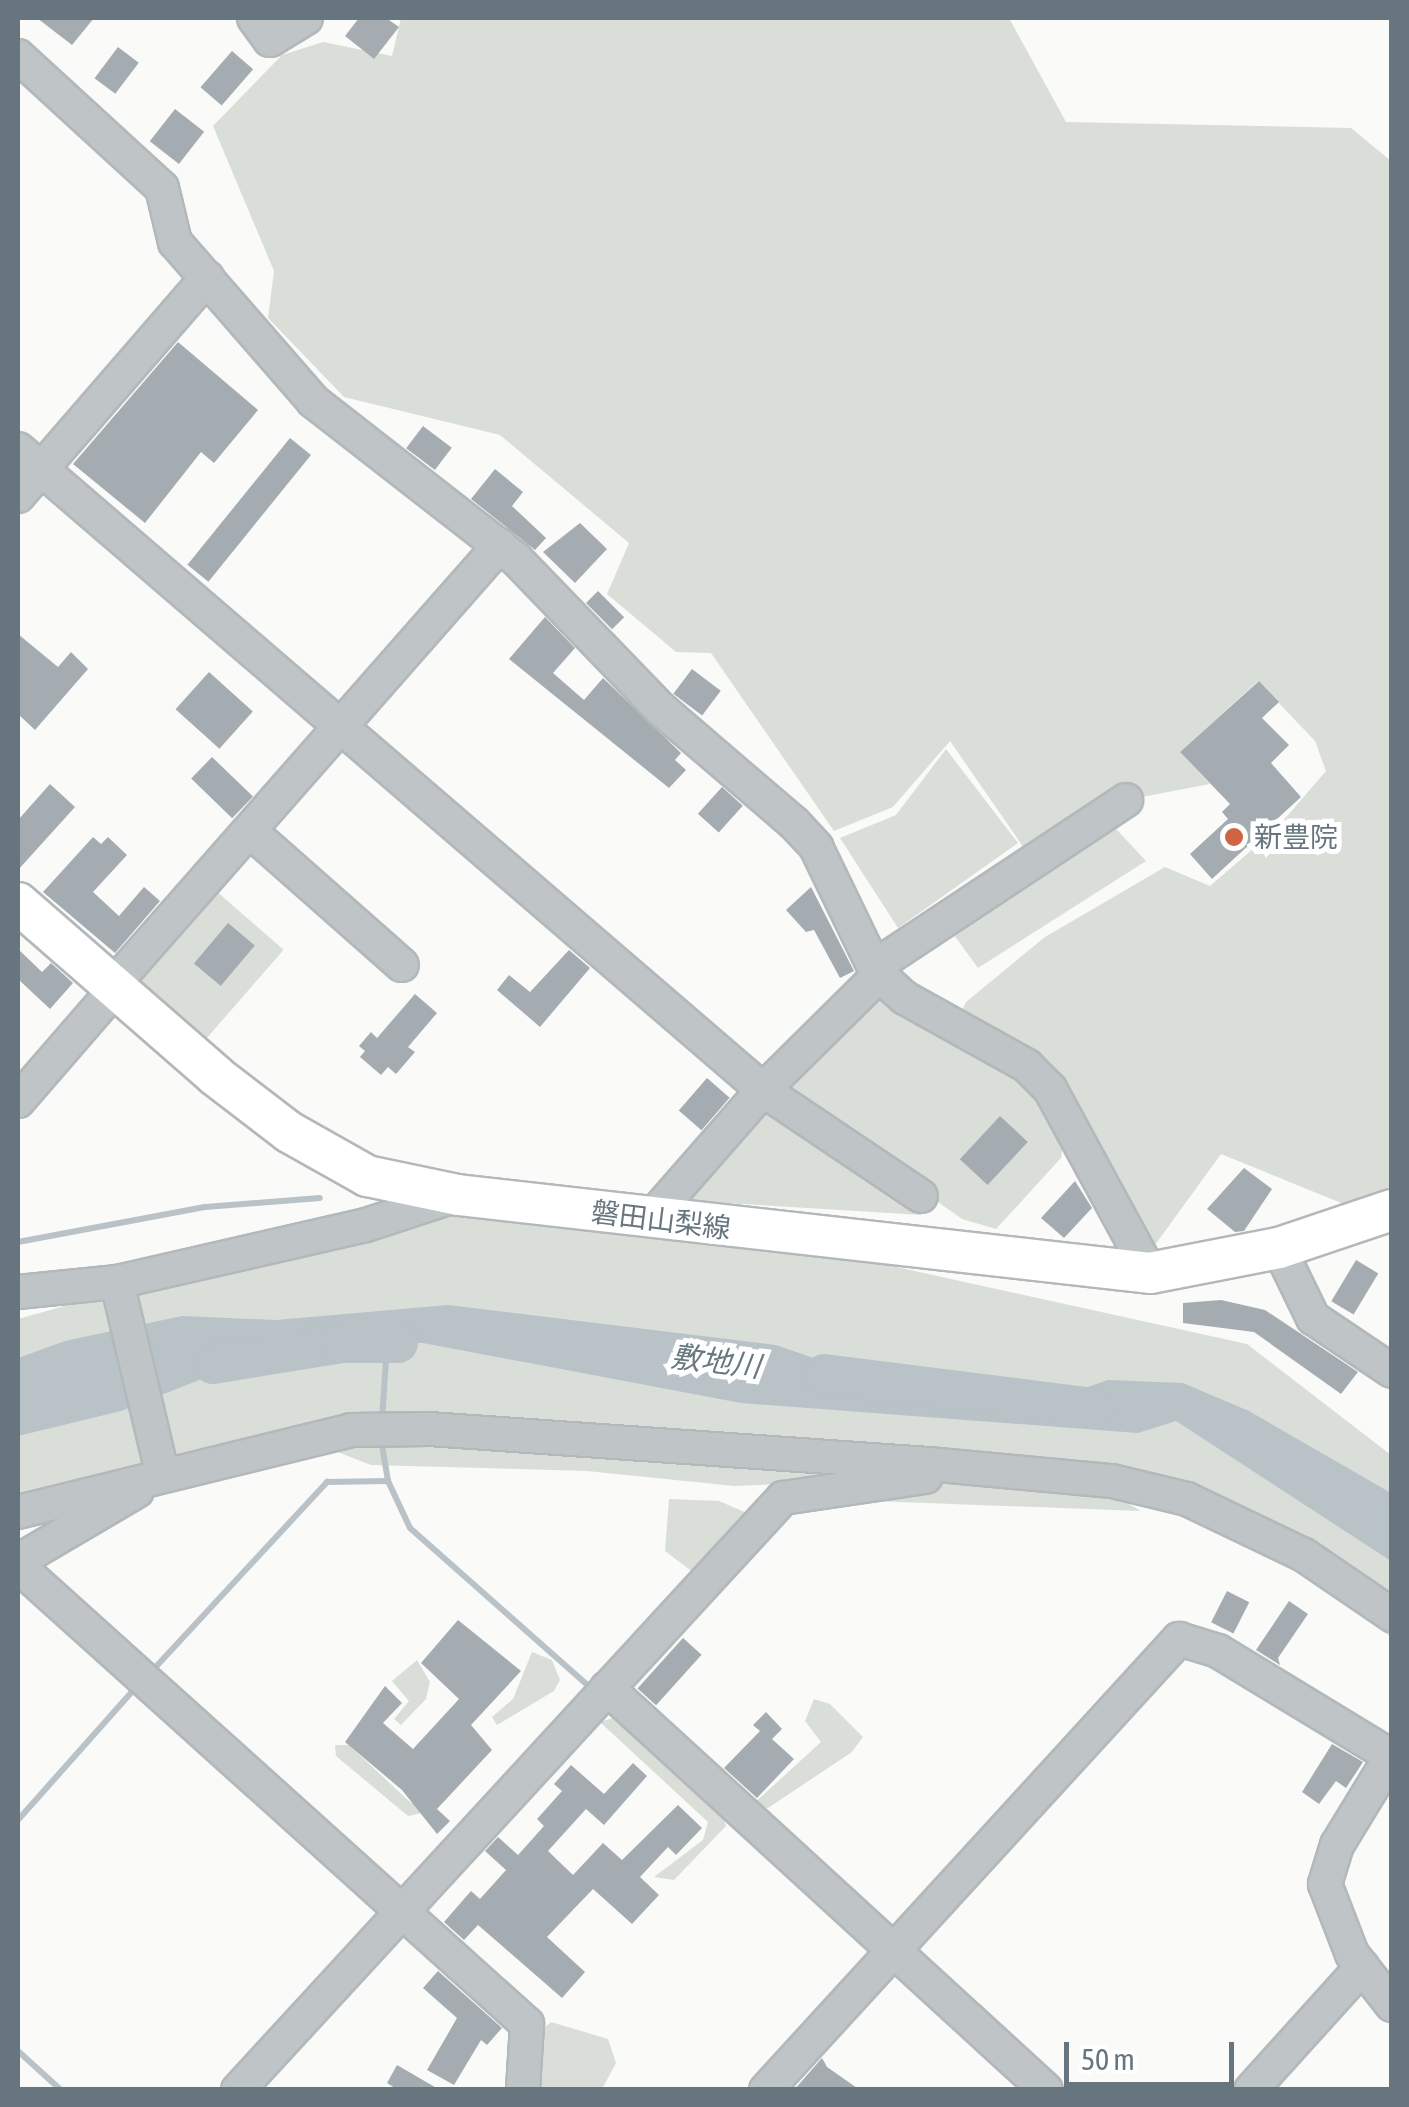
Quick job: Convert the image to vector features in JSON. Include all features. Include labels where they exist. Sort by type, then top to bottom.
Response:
[{"type":"main road","name":"磐田山梨線","points":[[18,903],[289,1132],[367,1176],[458,1195],[650,1219],[1150,1273],[1279,1248],[1392,1210]]},
{"type":"street","points":[[254,18],[270,40],[306,18]]},
{"type":"street","points":[[18,56],[162,188],[175,242],[313,401],[500,544],[662,710],[816,847],[877,973],[905,998],[1027,1066],[1050,1089],[1150,1273]]},
{"type":"street","points":[[18,496],[29,459],[207,278]]},
{"type":"street","points":[[29,459],[763,1090],[921,1196]]},
{"type":"street","points":[[18,1101],[500,544]]},
{"type":"street","points":[[650,1219],[763,1090],[886,960],[1126,800]]},
{"type":"street","points":[[251,832],[402,965]]},
{"type":"street","points":[[18,1309],[366,1225],[458,1195]]},
{"type":"street","points":[[1279,1248],[1313,1318],[1392,1371]]},
{"type":"street","points":[[18,1292],[109,1288]]},
{"type":"street","points":[[109,1288],[162,1467]]},
{"type":"street","points":[[18,1512],[162,1467],[351,1430],[428,1429],[1112,1481],[1187,1498],[1304,1555],[1392,1615]]},
{"type":"street","points":[[162,1467],[18,1563],[399,1914],[526,2024],[523,2090]]},
{"type":"street","points":[[238,2090],[782,1498],[948,1469]]},
{"type":"street","points":[[766,2090],[1180,1639],[1218,1650],[1391,1756],[1338,1844],[1325,1884],[1362,1967],[1392,2005]]},
{"type":"street","points":[[607,1688],[1046,2090]]},
{"type":"street","points":[[1251,2090],[1362,1967]]},
{"type":"shaded area","points":[[401,18],[1009,18],[1066,122],[1351,128],[1391,161],[1391,1208],[1373,1216],[1221,1154],[1155,1245],[1067,1120],[1061,1158],[996,1229],[962,1219],[780,1090],[876,978],[955,1025],[966,1002],[1045,937],[1165,867],[1210,886],[1275,830],[1326,771],[1315,741],[1258,681],[1180,752],[1210,784],[1126,800],[1104,816],[1146,861],[978,968],[949,928],[1033,861],[950,741],[893,807],[834,831],[711,653],[676,652],[607,594],[629,543],[500,435],[344,397],[268,318],[274,271],[213,126],[282,55],[323,42],[392,56]]},
{"type":"shaded area","points":[[946,749],[1018,843],[898,928],[840,838],[896,815]]},
{"type":"shaded area","points":[[215,890],[284,950],[206,1039],[138,979]]},
{"type":"shaded area","points":[[762,1107],[922,1215],[678,1200]]},
{"type":"shaded area","points":[[438,1202],[710,1226],[1247,1344],[1391,1455],[1391,1637],[1180,1484],[1102,1489],[1141,1511],[846,1500],[901,1479],[734,1486],[587,1471],[371,1465],[327,1448],[18,1526],[18,1319]]},
{"type":"shaded area","points":[[669,1499],[719,1501],[747,1513],[693,1572],[665,1551]]},
{"type":"shaded area","points":[[532,1652],[552,1660],[560,1680],[554,1691],[497,1725],[492,1717],[513,1699]]},
{"type":"shaded area","points":[[417,1660],[430,1682],[426,1699],[401,1725],[394,1719],[409,1701],[392,1681]]},
{"type":"shaded area","points":[[814,1699],[830,1704],[863,1737],[852,1752],[768,1808],[751,1806],[821,1742],[805,1721]]},
{"type":"shaded area","points":[[613,1718],[721,1809],[726,1826],[674,1880],[654,1877],[703,1840],[708,1822],[600,1722]]},
{"type":"shaded area","points":[[335,1745],[349,1745],[411,1803],[433,1787],[422,1813],[408,1816],[336,1756]]},
{"type":"shaded area","points":[[551,2022],[608,2039],[616,2063],[602,2089],[531,2089],[536,2035]]},
{"type":"water","points":[[448,1305],[776,1345],[877,1380],[1047,1401],[1108,1380],[1183,1383],[1249,1411],[1391,1493],[1391,1561],[1176,1421],[1138,1433],[741,1403],[423,1343],[342,1343],[257,1357],[121,1411],[18,1436],[18,1358],[65,1341],[182,1316],[276,1320]]},
{"type":"building","points":[[37,18],[94,18],[72,45]]},
{"type":"building","points":[[359,18],[386,18],[399,27],[374,59],[345,36]]},
{"type":"building","points":[[118,47],[139,63],[115,94],[95,78]]},
{"type":"building","points":[[232,51],[253,69],[222,106],[201,87]]},
{"type":"building","points":[[175,109],[204,132],[179,164],[150,141]]},
{"type":"building","points":[[178,342],[258,410],[214,463],[201,452],[145,523],[73,464]]},
{"type":"building","points":[[423,426],[452,448],[435,470],[406,448]]},
{"type":"building","points":[[290,438],[311,455],[208,582],[187,565]]},
{"type":"building","points":[[495,469],[523,492],[512,506],[546,538],[535,550],[471,499]]},
{"type":"building","points":[[580,523],[607,549],[575,583],[543,552]]},
{"type":"building","points":[[598,591],[624,617],[612,629],[586,603]]},
{"type":"building","points":[[545,617],[575,648],[553,673],[584,700],[603,678],[681,753],[675,760],[686,770],[669,788],[509,659]]},
{"type":"building","points":[[18,634],[58,667],[71,652],[88,669],[35,730],[18,714]]},
{"type":"building","points":[[692,669],[721,691],[702,715],[673,694]]},
{"type":"building","points":[[209,672],[253,711],[219,749],[176,709]]},
{"type":"building","points":[[1259,681],[1279,702],[1262,718],[1289,745],[1271,763],[1301,797],[1212,879],[1190,854],[1228,819],[1222,812],[1230,804],[1180,752]]},
{"type":"building","points":[[212,757],[253,797],[232,818],[191,779]]},
{"type":"building","points":[[50,784],[75,807],[18,870],[18,820]]},
{"type":"building","points":[[722,787],[743,806],[719,832],[698,814]]},
{"type":"building","points":[[93,837],[101,844],[108,837],[127,855],[93,892],[119,916],[144,887],[160,901],[115,953],[43,892]]},
{"type":"building","points":[[811,887],[854,971],[840,978],[814,930],[806,932],[786,910]]},
{"type":"building","points":[[228,923],[255,945],[221,986],[194,964]]},
{"type":"building","points":[[18,949],[42,972],[51,963],[73,983],[50,1009],[18,979]]},
{"type":"building","points":[[569,950],[590,968],[540,1027],[497,990],[509,975],[530,992]]},
{"type":"building","points":[[415,994],[437,1013],[408,1047],[415,1052],[396,1074],[388,1067],[381,1075],[360,1057],[365,1051],[359,1046],[371,1032],[377,1038]]},
{"type":"building","points":[[707,1078],[730,1098],[701,1130],[679,1110]]},
{"type":"building","points":[[1000,1116],[1028,1142],[988,1185],[960,1159]]},
{"type":"building","points":[[1244,1168],[1272,1189],[1244,1231],[1235,1232],[1207,1209]]},
{"type":"building","points":[[1075,1181],[1092,1208],[1064,1238],[1041,1218]]},
{"type":"building","points":[[1356,1260],[1378,1273],[1354,1315],[1331,1301]]},
{"type":"building","points":[[1221,1300],[1265,1310],[1358,1372],[1341,1394],[1254,1332],[1183,1323],[1183,1303]]},
{"type":"building","points":[[1227,1591],[1249,1602],[1233,1634],[1211,1622]]},
{"type":"building","points":[[1289,1601],[1308,1614],[1278,1658],[1280,1665],[1256,1650]]},
{"type":"building","points":[[458,1620],[521,1671],[471,1725],[492,1750],[437,1809],[450,1821],[437,1834],[402,1790],[345,1742],[385,1686],[402,1703],[383,1723],[413,1749],[459,1699],[421,1663]]},
{"type":"building","points":[[683,1638],[702,1655],[656,1705],[637,1689]]},
{"type":"building","points":[[766,1712],[782,1729],[772,1739],[794,1759],[757,1798],[724,1768],[760,1731],[753,1725]]},
{"type":"building","points":[[1332,1744],[1363,1762],[1346,1788],[1336,1781],[1319,1804],[1302,1792]]},
{"type":"building","points":[[633,1763],[647,1776],[604,1825],[586,1809],[548,1851],[573,1875],[603,1843],[622,1860],[678,1805],[702,1828],[676,1855],[668,1847],[640,1877],[659,1895],[632,1924],[593,1889],[547,1937],[585,1972],[562,1998],[478,1925],[464,1940],[444,1922],[471,1891],[480,1899],[506,1870],[485,1851],[498,1837],[518,1855],[544,1826],[537,1819],[562,1791],[554,1784],[571,1765],[604,1794]]},
{"type":"building","points":[[438,1971],[502,2028],[487,2045],[481,2040],[454,2085],[427,2070],[457,2018],[423,1988]]},
{"type":"building","points":[[822,2058],[827,2067],[860,2090],[794,2090]]},
{"type":"building","points":[[397,2065],[440,2090],[398,2090],[387,2083]]},
{"type":"waterway","points":[[18,1242],[205,1207],[320,1198]]},
{"type":"waterway","name":"敷地川","points":[[213,1364],[342,1343],[398,1343]]},
{"type":"waterway","points":[[382,1421],[387,1343]]},
{"type":"waterway","name":"敷地川","points":[[824,1374],[1094,1408]]},
{"type":"waterway","points":[[381,1439],[388,1481],[410,1528],[592,1689]]},
{"type":"waterway","points":[[152,1671],[327,1482],[388,1481]]},
{"type":"waterway","points":[[18,1820],[136,1687]]},
{"type":"waterway","points":[[18,2051],[61,2090]]},
{"type":"place","name":"新豊院","points":[[1234,837]]}]
